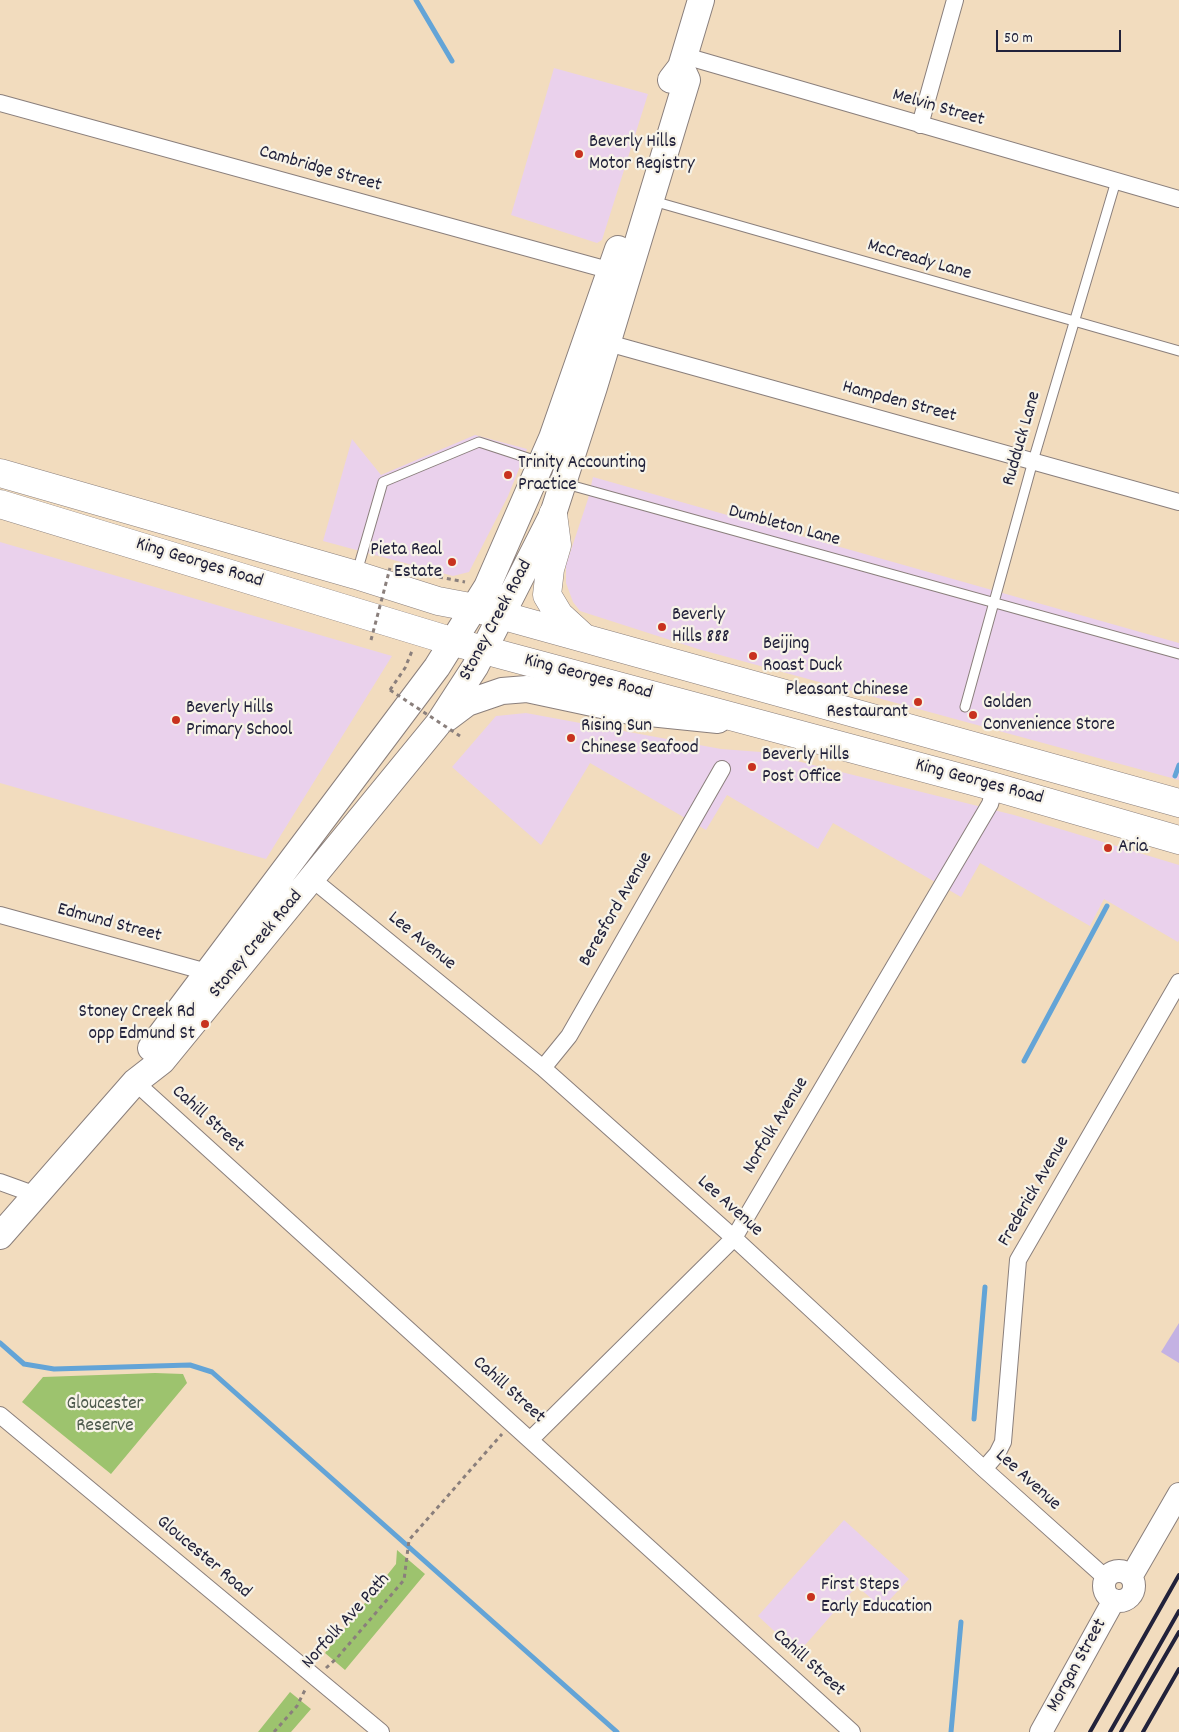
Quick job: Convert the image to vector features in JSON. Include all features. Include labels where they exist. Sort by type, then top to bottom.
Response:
[{"type":"highway","name":"King Georges Road","points":[[0,473],[356,574],[438,601],[474,608],[1179,802]]},
{"type":"highway","name":"King Georges Road","points":[[0,504],[454,642],[995,787],[1179,840]]},
{"type":"highway","points":[[553,514],[556,545],[550,569],[547,595],[559,615],[586,640]]},
{"type":"main road","name":"Stoney Creek Road","points":[[0,1236],[135,1082],[162,1060],[312,880],[449,730],[485,650],[553,514],[608,343],[619,274],[672,77],[683,62],[701,0]]},
{"type":"main road","name":"Stoney Creek Road","points":[[135,1082],[148,1052],[454,642],[487,587],[542,463],[619,274],[651,201],[687,80],[683,62]]},
{"type":"main road","points":[[449,730],[467,703],[502,691],[527,689],[630,711],[702,720],[752,721]]},
{"type":"street","points":[[920,125],[955,0]]},
{"type":"street","name":"Melvin Street","points":[[683,62],[920,125],[1179,199]]},
{"type":"street","name":"Cambridge Street","points":[[0,103],[619,274]]},
{"type":"street","name":"Hampden Street","points":[[608,343],[1179,502]]},
{"type":"street","name":"Beresford Avenue","points":[[543,1068],[568,1036],[722,769]]},
{"type":"street","name":"Norfolk Avenue","points":[[531,1439],[734,1238],[990,804],[995,787]]},
{"type":"street","name":"Lee Avenue","points":[[312,880],[543,1068],[734,1238],[984,1469],[1107,1579]]},
{"type":"street","name":"Edmund Street","points":[[0,915],[207,972]]},
{"type":"street","name":"Frederick Avenue","points":[[984,1469],[997,1454],[1002,1442],[1018,1260],[1179,982]]},
{"type":"street","name":"Cahill Street","points":[[135,1082],[852,1732]]},
{"type":"street","points":[[0,1182],[36,1195]]},
{"type":"street","name":"Gloucester Road","points":[[0,1415],[381,1732]]},
{"type":"street","points":[[1130,1577],[1179,1494]]},
{"type":"street","points":[[1117,1572],[1122,1572],[1130,1577],[1134,1586],[1131,1595],[1124,1600],[1114,1600],[1104,1590],[1107,1579],[1117,1572]]},
{"type":"street","name":"Morgan Street","points":[[1041,1732],[1114,1600]]},
{"type":"lane","name":"Rudduck Lane","points":[[966,707],[1033,461],[1116,181]]},
{"type":"lane","name":"McCready Lane","points":[[651,201],[1179,351]]},
{"type":"lane","points":[[356,574],[383,482],[479,442],[542,463]]},
{"type":"lane","name":"Dumbleton Lane","points":[[563,483],[1179,654]]},
{"type":"path","points":[[371,640],[390,568]]},
{"type":"path","points":[[412,651],[405,668],[390,690],[449,730]]},
{"type":"path","name":"Norfolk Ave Path","points":[[274,1732],[297,1706],[306,1688],[315,1677],[337,1658],[404,1580],[409,1540],[503,1433],[531,1439]]},
{"type":"shaded area","name":"Beverly Hills Motor Registry","points":[[554,68],[648,94],[602,240],[597,243],[511,215]]},
{"type":"shaded area","points":[[475,435],[527,449],[508,496],[469,572],[453,576],[323,541],[352,439],[381,475]]},
{"type":"shaded area","points":[[593,477],[1179,643],[1179,780],[698,649],[580,611],[573,602],[566,583],[566,565],[588,499]]},
{"type":"shaded area","name":"Beverly Hills Primary School","points":[[0,542],[392,656],[266,859],[0,783]]},
{"type":"shaded area","points":[[526,713],[721,749],[761,752],[1014,815],[1179,865],[1179,940],[1178,942],[1104,899],[1090,926],[980,863],[961,897],[833,823],[818,849],[727,795],[706,830],[590,763],[541,845],[452,767],[496,716]]},
{"type":"shaded area","name":"First Steps Early Education","points":[[844,1520],[909,1579],[882,1608],[857,1586],[798,1653],[758,1616]]},
{"type":"green space","name":"Gloucester Reserve","points":[[155,1373],[183,1374],[187,1383],[111,1474],[22,1402],[43,1377]]},
{"type":"green space","points":[[397,1550],[425,1574],[345,1670],[325,1653],[396,1564]]},
{"type":"green space","points":[[290,1692],[311,1709],[291,1732],[258,1732]]},
{"type":"building","points":[[1179,1323],[1179,1363],[1161,1352]]},
{"type":"waterway","points":[[416,0],[452,61]]},
{"type":"waterway","points":[[1175,776],[1179,765]]},
{"type":"waterway","points":[[1024,1061],[1107,906]]},
{"type":"waterway","points":[[974,1419],[985,1287]]},
{"type":"waterway","points":[[0,1343],[24,1364],[54,1369],[190,1365],[212,1372],[617,1732]]},
{"type":"waterway","points":[[951,1732],[961,1622]]},
{"type":"railway","points":[[1090,1732],[1179,1575]]},
{"type":"railway","points":[[1110,1732],[1179,1611]]},
{"type":"railway","points":[[1121,1732],[1179,1632]]},
{"type":"railway","points":[[1143,1732],[1179,1669]]},
{"type":"place","name":"Beverly Hills Motor Registry","points":[[579,154]]},
{"type":"place","name":"Trinity Accounting Practice","points":[[508,475]]},
{"type":"place","name":"Pieta Real Estate","points":[[452,562]]},
{"type":"place","name":"Beverly Hills 888","points":[[662,627]]},
{"type":"place","name":"Beijing Roast Duck","points":[[753,656]]},
{"type":"place","name":"Pleasant Chinese Restaurant","points":[[918,702]]},
{"type":"place","name":"Golden Convenience Store","points":[[973,715]]},
{"type":"place","name":"Beverly Hills Primary School","points":[[176,720]]},
{"type":"place","name":"Rising Sun Chinese Seafood","points":[[571,738]]},
{"type":"place","name":"Beverly Hills Post Office","points":[[752,767]]},
{"type":"place","name":"Aria","points":[[1108,848]]},
{"type":"place","name":"Stoney Creek Rd opp Edmund St","points":[[205,1024]]},
{"type":"place","name":"First Steps Early Education","points":[[811,1597]]}]
